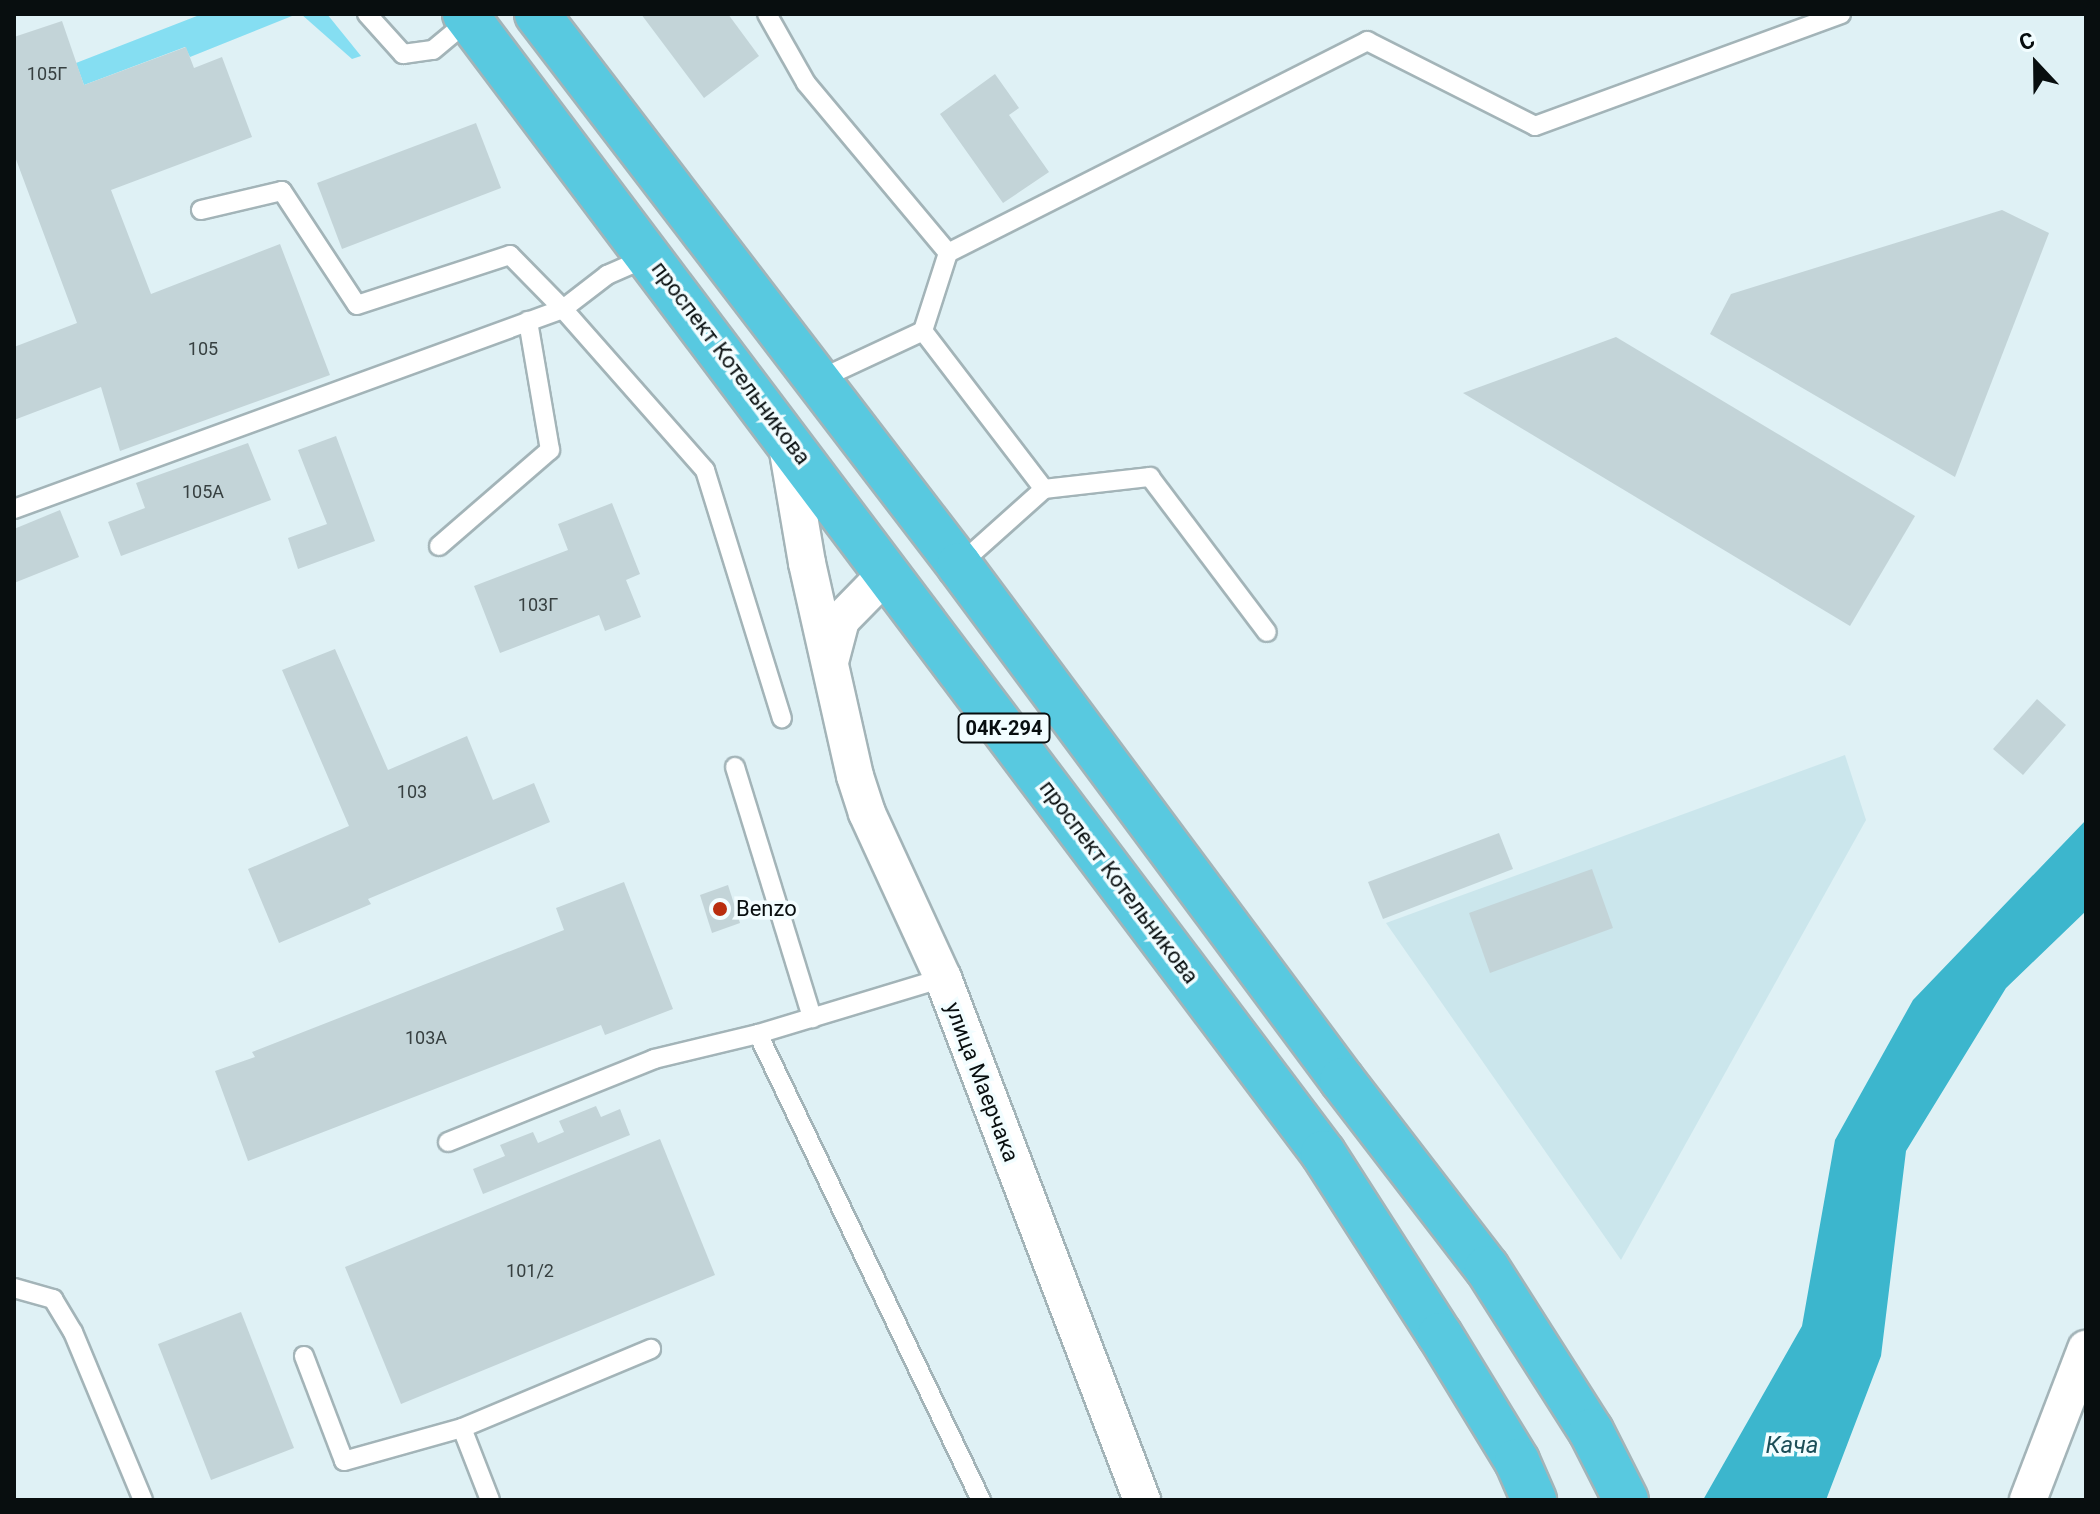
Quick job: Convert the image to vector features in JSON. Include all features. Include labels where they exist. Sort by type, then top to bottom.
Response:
[{"type":"highway","name":"04К-294","points":[[537,14],[959,565],[1342,1080],[1487,1268],[1591,1431],[1626,1500]]},
{"type":"highway","name":"проспект Котельникова","points":[[467,17],[651,256],[1323,1153],[1525,1481]]},
{"type":"street","name":"улица Маерчака","points":[[786,436],[807,563],[867,813],[943,978],[1142,1500]]},
{"type":"street","points":[[829,663],[841,620],[887,573]]},
{"type":"street","points":[[2028,1500],[2086,1349]]},
{"type":"lane","points":[[367,14],[403,54],[433,50],[467,17]]},
{"type":"lane","points":[[767,14],[806,83],[948,253]]},
{"type":"lane","points":[[818,380],[923,331],[948,253],[1367,41],[1535,126],[1841,14]]},
{"type":"lane","points":[[201,210],[282,191],[357,305],[510,255],[563,309],[705,470],[782,718]]},
{"type":"lane","points":[[14,509],[563,309],[607,275],[651,256]]},
{"type":"lane","points":[[439,546],[550,450],[528,321]]},
{"type":"lane","points":[[923,331],[1044,489]]},
{"type":"lane","points":[[959,565],[1044,489],[1150,477],[1267,632]]},
{"type":"lane","points":[[735,767],[812,1018]]},
{"type":"lane","points":[[448,1142],[654,1059],[758,1034],[943,978]]},
{"type":"lane","points":[[758,1034],[981,1500]]},
{"type":"lane","points":[[14,1288],[53,1299],[60,1310],[73,1332],[143,1500]]},
{"type":"lane","points":[[304,1356],[344,1461],[462,1428],[651,1349]]},
{"type":"lane","points":[[462,1428],[490,1500]]},
{"type":"shaded area","points":[[202,14],[297,14],[190,57],[185,47],[84,85],[76,63]]},
{"type":"shaded area","points":[[301,14],[327,14],[361,56],[352,59]]},
{"type":"shaded area","points":[[1845,755],[1866,820],[1621,1260],[1386,923]]},
{"type":"water","name":"Кача","points":[[2086,820],[2086,911],[2006,988],[1906,1151],[1881,1356],[1826,1500],[1703,1500],[1802,1326],[1835,1140],[1913,1000]]},
{"type":"building","points":[[641,14],[728,14],[759,56],[704,98]]},
{"type":"building","points":[[62,21],[84,85],[186,47],[194,68],[222,57],[252,137],[111,190],[151,294],[280,244],[330,375],[120,451],[101,387],[14,420],[14,347],[77,323],[14,154],[14,37]]},
{"type":"building","points":[[995,74],[1019,108],[1009,115],[1049,172],[1003,203],[940,114]]},
{"type":"building","points":[[476,123],[501,188],[342,249],[317,183]]},
{"type":"building","points":[[2002,210],[2049,233],[1955,477],[1710,334],[1731,294]]},
{"type":"building","points":[[1616,337],[1915,516],[1850,626],[1463,393]]},
{"type":"building","points":[[336,436],[375,541],[298,569],[288,538],[327,524],[298,450]]},
{"type":"building","points":[[248,443],[271,500],[121,556],[108,522],[145,508],[136,483]]},
{"type":"building","points":[[612,503],[640,574],[626,580],[641,617],[605,631],[599,615],[500,653],[474,586],[568,550],[558,524]]},
{"type":"building","points":[[60,510],[79,557],[14,583],[14,529]]},
{"type":"building","points":[[335,649],[388,770],[467,736],[493,800],[534,783],[550,822],[368,899],[371,904],[279,943],[248,869],[349,826],[282,670]]},
{"type":"building","points":[[2037,699],[2066,725],[2023,775],[1993,749]]},
{"type":"building","points":[[1499,833],[1513,869],[1383,919],[1368,882]]},
{"type":"building","points":[[1592,869],[1613,928],[1490,973],[1469,913]]},
{"type":"building","points":[[624,882],[673,1009],[605,1035],[601,1025],[248,1161],[215,1071],[255,1057],[252,1052],[564,930],[556,908]]},
{"type":"building","name":"Benzo","points":[[728,885],[740,923],[712,933],[700,895]]},
{"type":"building","points":[[596,1106],[601,1117],[620,1109],[630,1135],[483,1194],[473,1169],[505,1156],[500,1145],[533,1132],[538,1143],[564,1132],[559,1121]]},
{"type":"building","points":[[660,1139],[715,1275],[401,1404],[345,1267]]},
{"type":"building","points":[[241,1312],[294,1448],[211,1480],[158,1344]]},
{"type":"place","name":"Benzo","points":[[720,909]]}]
